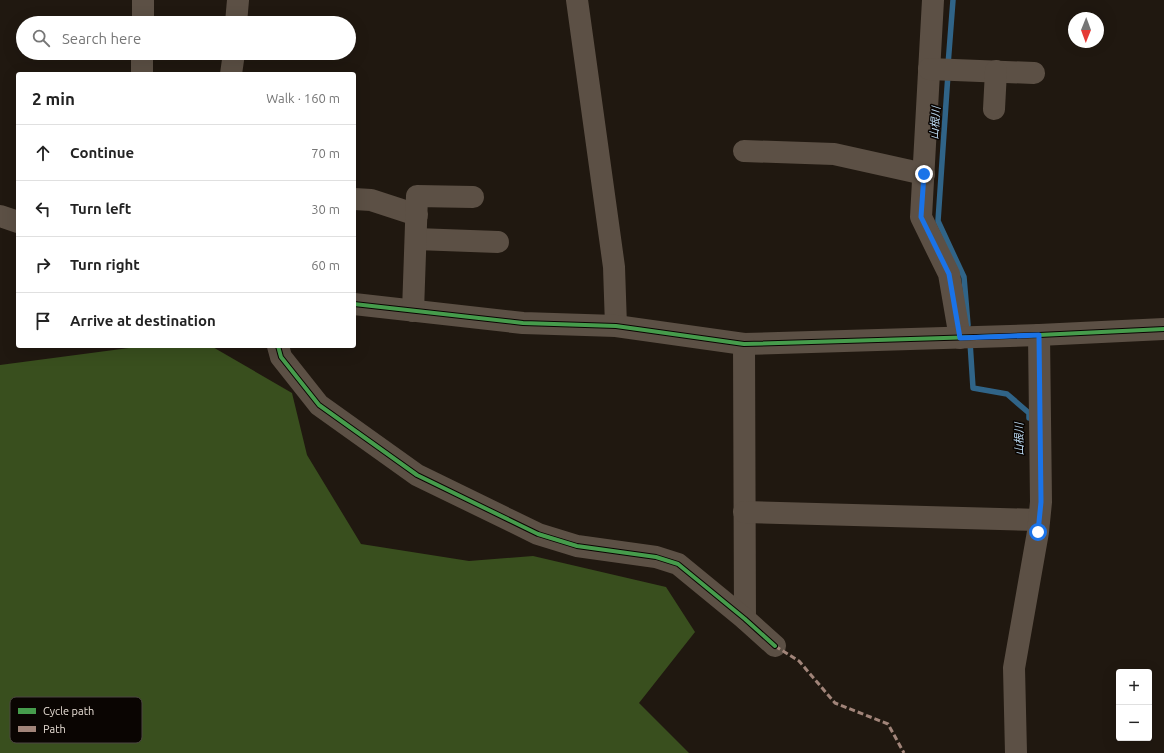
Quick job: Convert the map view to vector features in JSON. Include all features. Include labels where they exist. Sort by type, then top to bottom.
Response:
[{"type":"street","points":[[143,0],[143,16]]},
{"type":"street","points":[[237,16],[238,0]]},
{"type":"street","points":[[577,0],[614,267],[616,326]]},
{"type":"street","points":[[933,0],[921,217],[949,274],[960,338]]},
{"type":"street","points":[[142,60],[142,72]]},
{"type":"street","points":[[231,72],[233,60]]},
{"type":"street","points":[[929,69],[1034,73]]},
{"type":"street","points":[[994,109],[996,71]]},
{"type":"street","points":[[744,151],[834,154],[924,174]]},
{"type":"street","points":[[413,311],[417,196],[473,197]]},
{"type":"street","points":[[356,199],[371,200],[416,215]]},
{"type":"street","points":[[0,216],[16,221]]},
{"type":"street","points":[[416,240],[498,242]]},
{"type":"street","points":[[356,304],[523,323],[616,326],[744,344],[960,338],[1164,329]]},
{"type":"street","points":[[1016,753],[1014,668],[1041,502],[1039,335]]},
{"type":"street","points":[[744,344],[745,619]]},
{"type":"street","points":[[279,348],[281,357],[319,405],[417,475],[538,534],[577,546],[656,557],[678,564],[745,619],[775,646]]},
{"type":"street","points":[[744,512],[1039,520]]},
{"type":"green space","points":[[129,348],[214,348],[292,393],[307,455],[361,544],[469,561],[533,556],[666,587],[695,632],[639,703],[689,753],[0,753],[0,365]]},
{"type":"waterway","name":"山根川","points":[[948,65],[953,0]]},
{"type":"waterway","name":"山根川","points":[[948,74],[938,221],[964,277],[968,325]]},
{"type":"waterway","name":"山根川","points":[[970,342],[973,388],[1007,394],[1029,413],[1029,418]]},
{"type":"marked path","points":[[775,646],[799,661],[835,703],[888,724],[904,753]]},
{"type":"cycle path","points":[[356,304],[523,323],[616,326],[744,344],[1039,335],[1164,329]]},
{"type":"cycle path","points":[[279,348],[281,357],[319,405],[417,475],[538,534],[577,546],[656,557],[678,564],[745,619],[775,646]]},
{"type":"route","points":[[924,174],[921,217],[949,274],[960,338],[1039,335],[1041,502],[1038,532]]}]
